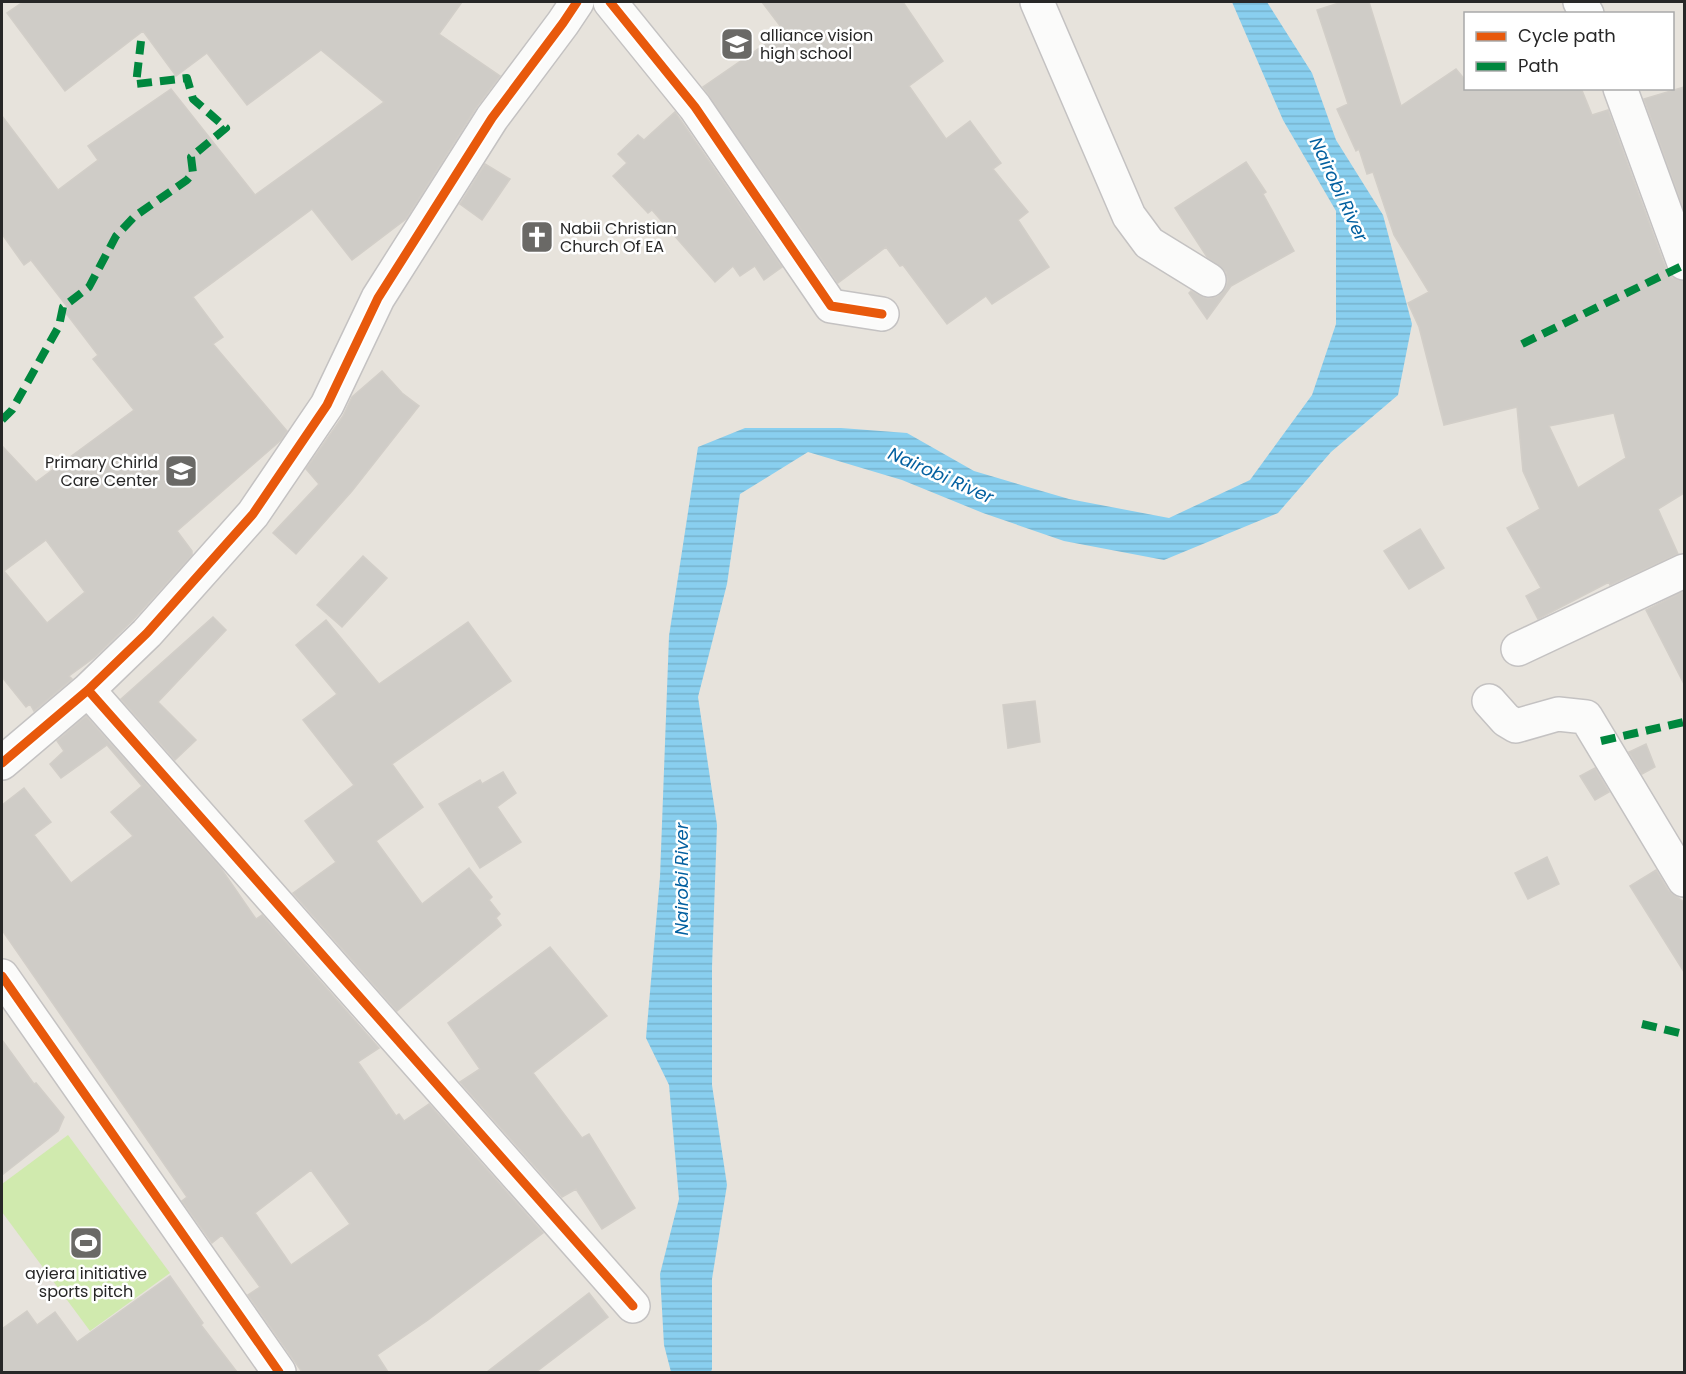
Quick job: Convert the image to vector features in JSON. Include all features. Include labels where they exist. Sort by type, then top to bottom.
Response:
[{"type":"street","points":[[2,763],[88,690],[147,633],[253,514],[327,405],[378,298],[492,118],[577,2]]},
{"type":"street","points":[[610,2],[695,107],[831,306],[882,314]]},
{"type":"street","points":[[1037,2],[1129,216],[1149,243],[1209,280]]},
{"type":"street","points":[[1621,90],[1684,263]]},
{"type":"street","points":[[1518,649],[1684,571]]},
{"type":"street","points":[[88,690],[633,1306]]},
{"type":"street","points":[[1489,701],[1506,720],[1516,726],[1558,714],[1586,717],[1684,880]]},
{"type":"street","points":[[2,976],[279,1372]]},
{"type":"green space","name":"ayiera initiative sports pitch","points":[[68,1135],[170,1273],[90,1331],[2,1212],[2,1184]]},
{"type":"water","name":"Nairobi River","points":[[1232,2],[1267,2],[1312,73],[1336,140],[1383,215],[1412,324],[1398,395],[1331,452],[1278,513],[1164,560],[1064,541],[983,513],[902,480],[808,452],[740,494],[727,584],[698,697],[717,825],[712,967],[712,1085],[727,1185],[712,1279],[712,1369],[711,1372],[671,1372],[664,1345],[660,1274],[679,1199],[669,1085],[646,1038],[660,877],[669,636],[698,447],[745,428],[841,428],[907,433],[974,471],[1069,499],[1169,518],[1250,480],[1312,395],[1336,324],[1336,211],[1283,120]]},
{"type":"building","points":[[23,2],[462,2],[439,34],[500,76],[476,108],[406,219],[352,260],[312,209],[193,297],[223,337],[213,344],[287,431],[281,440],[177,531],[192,551],[192,555],[133,620],[95,657],[69,676],[72,679],[34,711],[30,704],[26,707],[2,677],[2,446],[36,482],[134,410],[93,359],[98,355],[65,312],[69,309],[31,260],[24,265],[2,234],[2,116],[58,190],[98,160],[88,146],[171,89],[255,195],[384,102],[321,50],[247,105],[207,53],[176,76],[143,31],[65,91],[7,13]],"holes":[[[46,540],[85,592],[47,623],[4,571]]]},
{"type":"building","points":[[762,2],[903,2],[943,61],[909,86],[946,139],[970,121],[1001,163],[993,169],[1028,212],[1018,220],[1049,267],[992,304],[986,296],[947,324],[903,265],[900,266],[886,247],[838,283],[703,87],[784,31]]},
{"type":"building","points":[[1342,2],[1369,2],[1401,106],[1456,69],[1464,79],[1464,90],[1582,90],[1592,115],[1608,110],[1666,269],[1672,278],[1684,281],[1684,493],[1658,509],[1678,554],[1610,585],[1609,582],[1538,619],[1526,596],[1541,588],[1507,528],[1540,509],[1523,471],[1517,407],[1444,425],[1419,327],[1408,303],[1429,292],[1394,235],[1373,172],[1367,174],[1359,149],[1356,151],[1337,109],[1348,104],[1317,10]],"holes":[[[1614,413],[1626,458],[1578,488],[1549,426]]]},
{"type":"building","points":[[1684,87],[1684,210],[1644,99]]},
{"type":"building","points":[[675,112],[782,267],[764,280],[755,266],[740,276],[733,266],[715,282],[652,210],[648,213],[613,176],[627,163],[618,154],[638,135],[644,140]]},
{"type":"building","points":[[1246,162],[1266,192],[1263,194],[1294,251],[1231,286],[1207,319],[1189,293],[1191,291],[1208,299],[1218,296],[1225,289],[1228,281],[1226,272],[1207,257],[1175,208]]},
{"type":"building","points":[[485,164],[510,179],[482,220],[460,204]]},
{"type":"building","points":[[382,371],[402,393],[419,406],[352,491],[296,554],[273,533],[319,484],[306,469],[343,416],[352,397]]},
{"type":"building","points":[[1420,529],[1444,568],[1409,589],[1384,551]]},
{"type":"building","points":[[363,556],[387,578],[342,627],[317,605]]},
{"type":"building","points":[[1684,591],[1684,684],[1646,610]]},
{"type":"building","points":[[213,617],[226,630],[158,702],[196,740],[175,760],[121,699]]},
{"type":"building","points":[[326,620],[379,684],[468,622],[511,681],[392,764],[423,807],[376,841],[422,904],[469,868],[492,897],[489,900],[500,914],[496,918],[501,925],[397,1011],[293,893],[336,862],[305,821],[354,785],[303,720],[337,694],[296,645]]},
{"type":"building","points":[[1035,701],[1040,742],[1008,748],[1003,705]]},
{"type":"building","points":[[86,716],[220,867],[256,919],[262,915],[379,1048],[358,1062],[396,1116],[399,1114],[404,1121],[429,1104],[543,1233],[428,1320],[377,1355],[388,1372],[302,1372],[248,1295],[260,1287],[222,1235],[212,1243],[182,1201],[187,1197],[2,930],[2,805],[24,788],[51,822],[34,835],[71,883],[133,836],[111,812],[142,786],[107,745],[61,778],[50,764],[64,751],[57,741]],"holes":[[[311,1170],[350,1224],[291,1265],[255,1213]]]},
{"type":"building","points":[[1646,744],[1655,767],[1642,774],[1629,752]]},
{"type":"building","points":[[1595,768],[1609,792],[1595,800],[1580,776]]},
{"type":"building","points":[[503,772],[516,793],[497,807],[521,842],[480,868],[439,804],[480,780],[482,784]]},
{"type":"building","points":[[1547,857],[1559,884],[1528,899],[1515,873]]},
{"type":"building","points":[[1656,870],[1668,890],[1684,902],[1684,972],[1630,886]]},
{"type":"building","points":[[550,947],[607,1016],[533,1073],[582,1138],[589,1134],[635,1208],[602,1229],[576,1189],[562,1197],[460,1082],[480,1069],[448,1023]]},
{"type":"building","points":[[2,1040],[34,1084],[36,1083],[64,1117],[58,1131],[2,1175]]},
{"type":"building","points":[[170,1276],[203,1323],[201,1325],[237,1372],[2,1372],[2,1329],[27,1311],[37,1325],[55,1312],[77,1342]]},
{"type":"building","points":[[589,1293],[608,1317],[536,1372],[487,1372]]},
{"type":"marked path","points":[[2,420],[12,410],[59,326],[63,307],[89,287],[116,236],[135,216],[187,180],[193,173],[191,157],[226,128],[193,99],[187,78],[136,84],[141,41]]},
{"type":"marked path","points":[[1522,344],[1684,265]]},
{"type":"marked path","points":[[1601,741],[1684,722]]},
{"type":"marked path","points":[[1642,1024],[1684,1034]]},
{"type":"cycle path","points":[[2,763],[88,690],[147,633],[253,514],[327,405],[378,298],[492,118],[577,2]]},
{"type":"cycle path","points":[[610,2],[695,107],[831,306],[882,314]]},
{"type":"cycle path","points":[[88,690],[633,1306]]},
{"type":"cycle path","points":[[2,976],[279,1372]]},
{"type":"place","name":"alliance vision high school","points":[[737,44]]},
{"type":"place","name":"Nabii Christian Church Of EA","points":[[537,237]]},
{"type":"place","name":"Primary Chirld Care Center","points":[[181,471]]},
{"type":"place","name":"ayiera initiative sports pitch","points":[[86,1243]]}]
